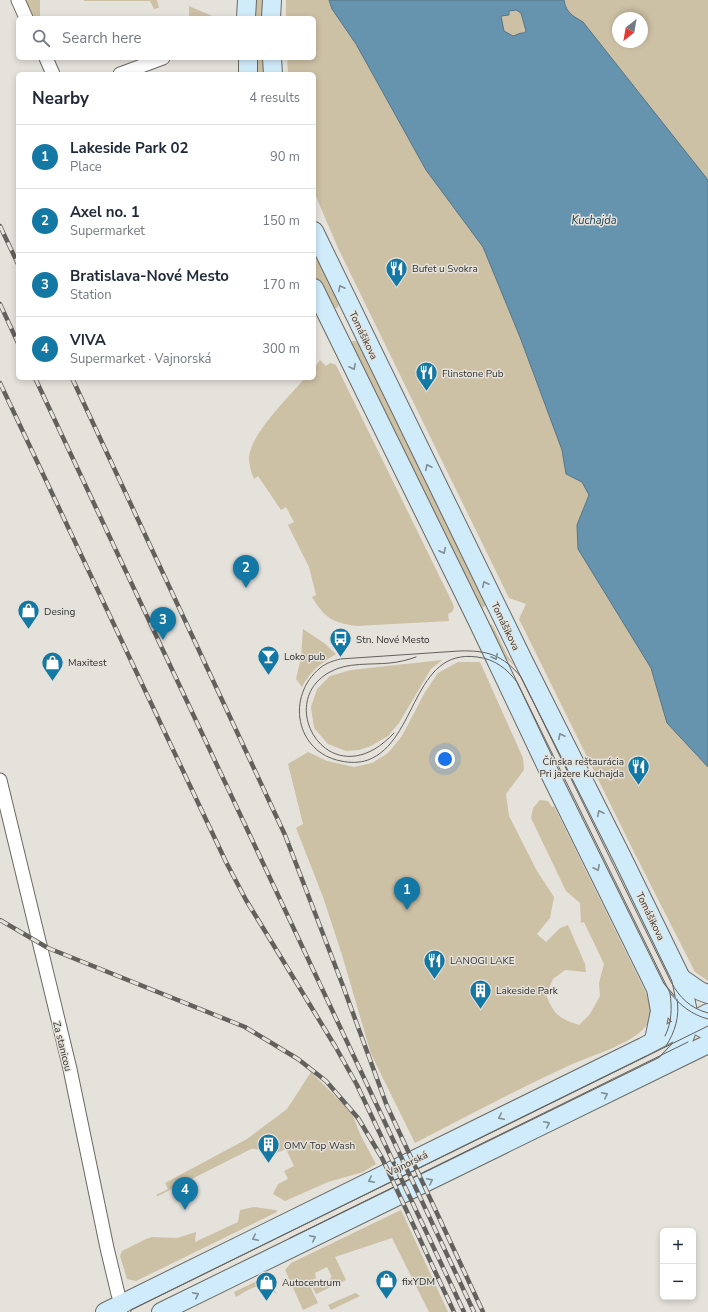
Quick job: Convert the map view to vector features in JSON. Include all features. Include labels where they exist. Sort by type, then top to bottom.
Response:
[{"type":"main road","points":[[246,0],[246,16]]},
{"type":"main road","points":[[271,16],[272,0]]},
{"type":"main road","points":[[272,60],[273,72]]},
{"type":"main road","name":"Tomášikova","points":[[316,236],[486,586],[681,978],[690,1022]]},
{"type":"main road","points":[[316,292],[656,989],[678,1015],[708,1031]]},
{"type":"main road","points":[[681,978],[708,994]]},
{"type":"main road","points":[[654,1040],[660,1011],[656,989]]},
{"type":"main road","name":"Vajnorská","points":[[105,1312],[123,1308],[708,1013]]},
{"type":"main road","points":[[666,1064],[680,1049],[690,1022]]},
{"type":"main road","points":[[161,1312],[708,1044]]},
{"type":"street","points":[[18,0],[25,16]]},
{"type":"street","points":[[239,16],[246,0]]},
{"type":"street","points":[[47,60],[52,72]]},
{"type":"street","points":[[125,72],[158,60]]},
{"type":"street","name":"Za stanicou","points":[[0,780],[70,1069],[105,1240],[123,1308]]},
{"type":"shaded area","points":[[26,0],[40,0],[40,16],[32,16]]},
{"type":"shaded area","points":[[84,0],[157,0],[159,8],[154,9],[150,1]]},
{"type":"shaded area","points":[[252,0],[265,0],[265,16],[252,16]]},
{"type":"shaded area","points":[[286,0],[708,0],[708,981],[695,972],[634,852],[519,619],[526,604],[509,598],[338,248],[316,197],[316,72],[288,72],[287,60],[316,60],[316,16],[286,16]]},
{"type":"shaded area","points":[[189,6],[212,16],[189,16]]},
{"type":"shaded area","points":[[254,60],[266,60],[268,72],[256,72]]},
{"type":"shaded area","points":[[316,250],[339,301],[337,308],[329,306],[316,279]]},
{"type":"shaded area","points":[[352,341],[360,343],[487,603],[482,608],[479,608],[350,345]]},
{"type":"shaded area","points":[[320,360],[326,366],[330,363],[336,365],[453,604],[454,608],[452,612],[448,614],[449,621],[356,626],[340,623],[330,618],[321,610],[312,597],[316,595],[309,567],[288,525],[294,522],[286,507],[281,510],[258,476],[254,479],[250,468],[249,458],[251,448],[256,438],[281,405],[303,380],[316,380],[316,365]]},
{"type":"shaded area","points":[[483,622],[489,623],[493,626],[507,655],[515,666],[499,655]]},
{"type":"shaded area","points":[[303,629],[324,643],[336,654],[316,668],[302,687],[296,679],[301,658]]},
{"type":"shaded area","points":[[442,660],[431,669],[399,723],[388,736],[371,746],[359,750],[346,751],[328,744],[314,728],[311,707],[317,689],[330,676],[351,670]]},
{"type":"shaded area","points":[[458,662],[480,662],[523,758],[524,770],[506,794],[509,816],[537,871],[554,897],[550,918],[537,934],[546,942],[560,928],[568,925],[585,964],[586,972],[565,970],[553,979],[546,995],[554,1011],[566,1020],[579,1025],[590,1014],[600,996],[599,983],[604,964],[584,922],[581,923],[580,903],[566,891],[531,818],[533,808],[540,800],[548,801],[552,807],[554,806],[647,995],[651,1014],[646,1026],[630,1039],[549,1075],[415,1143],[371,1054],[342,955],[323,897],[296,828],[303,824],[288,764],[308,752],[327,761],[354,767],[372,763],[388,753],[402,736],[425,692],[438,673]]},
{"type":"shaded area","points":[[311,1072],[353,1116],[360,1134],[376,1164],[363,1172],[328,1182],[285,1201],[273,1194],[278,1184],[288,1179],[284,1171],[294,1166],[286,1149],[274,1154],[271,1152],[251,1149],[158,1196],[156,1195],[168,1189],[165,1183],[247,1139],[287,1109]]},
{"type":"shaded area","points":[[254,1207],[276,1210],[277,1212],[136,1281],[127,1279],[120,1256],[122,1251],[152,1237],[177,1238],[196,1232],[195,1242],[238,1222],[240,1210]]},
{"type":"shaded area","points":[[401,1210],[448,1312],[429,1312],[392,1238],[335,1257],[346,1280],[316,1294],[311,1284],[318,1280],[321,1286],[331,1282],[330,1278],[332,1277],[327,1267],[315,1273],[316,1278],[308,1282],[318,1303],[303,1310],[285,1270],[291,1263]]},
{"type":"shaded area","points":[[263,1278],[270,1283],[277,1294],[266,1286],[257,1286],[236,1297],[234,1292]]},
{"type":"shaded area","points":[[356,1293],[360,1296],[331,1310],[328,1305],[353,1294]]},
{"type":"water","name":"Kuchajda","points":[[329,0],[564,0],[568,11],[583,22],[708,180],[708,767],[667,723],[651,668],[578,549],[577,525],[589,495],[582,482],[566,474],[562,450],[520,337],[483,247],[426,170],[356,44],[332,9]],"holes":[[[516,10],[521,13],[526,31],[513,36],[504,31],[501,16],[509,15],[509,11]]]},
{"type":"tram line","points":[[708,1013],[686,1002],[671,982],[521,677],[508,664],[494,655],[469,651],[340,659],[322,666],[309,680],[302,693],[300,707],[300,722],[305,735],[314,747],[325,756],[341,761],[361,762],[368,760],[384,750],[397,735],[427,681],[440,667],[456,658],[477,657],[495,662],[505,669],[517,682],[670,993],[687,1009],[708,1019]]},
{"type":"tram line","points":[[394,733],[371,751],[349,757],[331,752],[317,740],[308,723],[307,704],[314,686],[330,672],[351,665],[393,663],[416,657]]},
{"type":"tram line","points":[[665,1036],[671,1015],[670,993]]},
{"type":"tram line","points":[[666,1046],[676,1024],[678,1012],[677,999]]},
{"type":"tram line","points":[[127,1312],[708,1026]]},
{"type":"tram line","points":[[290,1238],[688,1042]]},
{"type":"railway","points":[[0,226],[16,260]]},
{"type":"railway","points":[[0,304],[16,339]]},
{"type":"railway","points":[[36,380],[474,1312]]},
{"type":"railway","points":[[73,380],[285,835],[387,1106],[483,1312]]},
{"type":"railway","points":[[0,383],[226,862],[246,900],[335,1046],[357,1085],[464,1312]]},
{"type":"railway","points":[[0,920],[48,948],[245,1027],[298,1059],[326,1081],[358,1118],[382,1158],[454,1312]]},
{"type":"place","name":"Bufet u Svokra","points":[[396,288]]},
{"type":"place","name":"Flinstone Pub","points":[[426,392]]},
{"type":"place","name":"Axel no. 1","points":[[246,588]]},
{"type":"place","name":"Desing","points":[[29,630]]},
{"type":"place","name":"Bratislava-Nové Mesto","points":[[163,640]]},
{"type":"place","name":"Stn. Nové Mesto","points":[[340,658]]},
{"type":"place","name":"Loko pub","points":[[268,676]]},
{"type":"place","name":"Maxitest","points":[[52,682]]},
{"type":"place","name":"Čínska reštaurácia Pri jazere Kuchajda","points":[[639,786]]},
{"type":"place","name":"Lakeside Park 02","points":[[407,910]]},
{"type":"place","name":"LANOGI LAKE","points":[[435,980]]},
{"type":"place","name":"Lakeside Park","points":[[481,1010]]},
{"type":"place","name":"OMV Top Wash","points":[[268,1164]]},
{"type":"place","name":"VIVA","points":[[185,1210]]},
{"type":"place","name":"fixYDM","points":[[387,1300]]},
{"type":"place","name":"Autocentrum","points":[[267,1302]]}]
